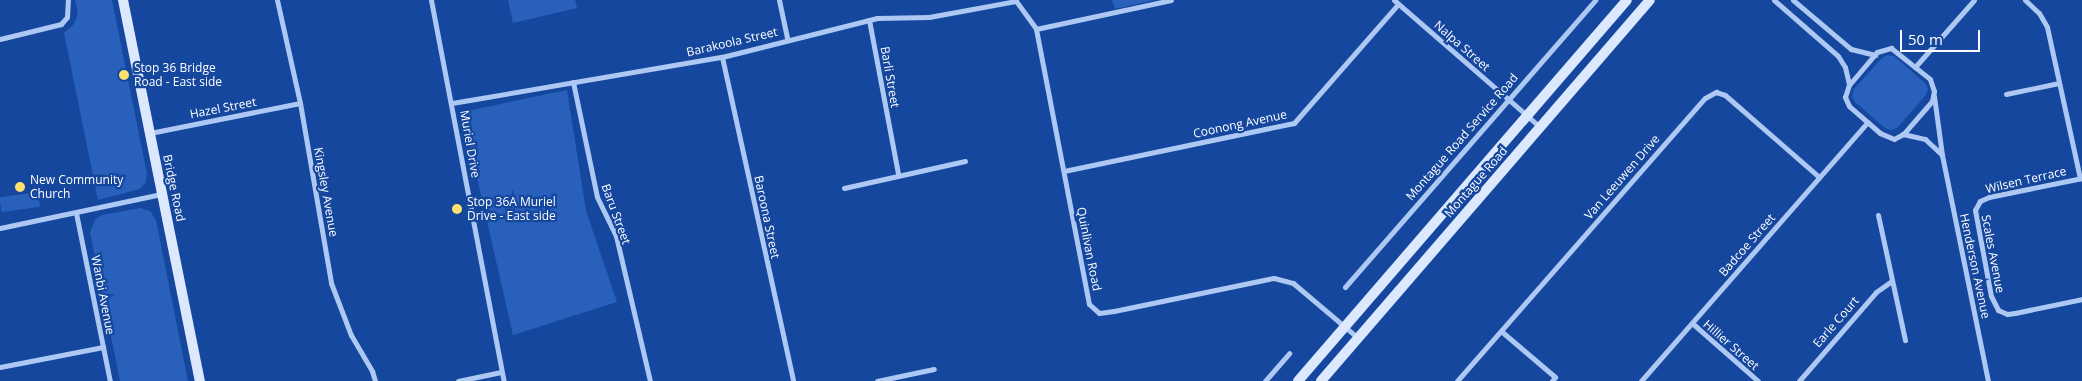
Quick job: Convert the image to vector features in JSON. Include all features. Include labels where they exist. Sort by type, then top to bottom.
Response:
[{"type":"main road","name":"Bridge Road","points":[[123,0],[200,381]]},
{"type":"main road","name":"Montague Road","points":[[1298,381],[1627,0]]},
{"type":"main road","name":"Montague Road","points":[[1321,381],[1650,0]]},
{"type":"street","points":[[0,39],[61,24],[67,17],[68,0]]},
{"type":"street","name":"Kingsley Avenue","points":[[277,0],[300,103],[331,283],[351,335],[372,371],[375,381]]},
{"type":"street","name":"Muriel Drive","points":[[431,0],[504,381]]},
{"type":"street","points":[[779,0],[787,39]]},
{"type":"street","name":"Barakoola Street","points":[[452,103],[722,57],[787,39],[870,20],[929,17],[1016,0]]},
{"type":"street","name":"Quinlivan Road","points":[[1016,0],[1036,29],[1089,304],[1099,313],[1274,278],[1293,283],[1358,338]]},
{"type":"street","points":[[1036,29],[1171,0]]},
{"type":"street","name":"Montague Road Service Road","points":[[1345,287],[1595,0]]},
{"type":"street","points":[[1774,0],[1838,56],[1845,67],[1849,85]]},
{"type":"street","points":[[1793,0],[1851,49],[1875,55]]},
{"type":"street","points":[[1915,67],[1974,0]]},
{"type":"street","points":[[2025,0],[2039,13],[2048,27],[2081,178]]},
{"type":"street","name":"Nalpa Street","points":[[1396,2],[1540,127]]},
{"type":"street","name":"Coonong Avenue","points":[[1064,171],[1294,123],[1396,2]]},
{"type":"street","name":"Barli Street","points":[[870,20],[898,174]]},
{"type":"street","points":[[1892,48],[1934,85],[1934,96],[1903,134],[1898,138],[1889,138],[1846,102],[1845,93],[1849,85],[1875,55],[1883,49],[1892,48]]},
{"type":"street","name":"Baroona Street","points":[[722,57],[793,381]]},
{"type":"street","name":"Baru Street","points":[[573,82],[597,197],[616,236],[650,381]]},
{"type":"street","points":[[2006,94],[2059,83]]},
{"type":"street","name":"Van Leeuwen Drive","points":[[1457,381],[1709,95],[1716,92],[1725,95],[1820,177]]},
{"type":"street","name":"Henderson Avenue","points":[[1934,96],[1942,155],[1988,381]]},
{"type":"street","name":"Hazel Street","points":[[150,133],[300,103]]},
{"type":"street","name":"Badcoe Street","points":[[1641,381],[1868,122]]},
{"type":"street","points":[[1903,134],[1925,139],[1942,155]]},
{"type":"street","points":[[844,188],[898,174],[965,161]]},
{"type":"street","name":"Wilsen Terrace","points":[[1977,205],[1989,197],[2081,178]]},
{"type":"street","points":[[0,228],[163,194]]},
{"type":"street","name":"Scales Avenue","points":[[1977,205],[1975,214],[1991,296],[1994,306],[1998,310],[2007,314],[2015,313],[2082,299]]},
{"type":"street","name":"Wanbi Avenue","points":[[76,213],[110,381]]},
{"type":"street","points":[[1878,215],[1905,340]]},
{"type":"street","name":"Earle Court","points":[[1798,381],[1876,292],[1892,281]]},
{"type":"street","name":"Hillier Street","points":[[1692,323],[1758,381]]},
{"type":"street","points":[[1501,331],[1555,377],[1552,381]]},
{"type":"street","points":[[0,367],[103,347]]},
{"type":"street","points":[[1265,381],[1289,353]]},
{"type":"street","points":[[877,381],[934,369]]},
{"type":"street","points":[[458,381],[502,372]]},
{"type":"shaded area","points":[[75,0],[112,0],[147,174],[146,182],[140,189],[98,200],[64,33],[74,24],[78,13]]},
{"type":"shaded area","points":[[508,0],[575,0],[577,8],[513,23]]},
{"type":"shaded area","points":[[1112,0],[1155,0],[1115,9]]},
{"type":"shaded area","points":[[1887,55],[1894,56],[1926,84],[1928,89],[1926,95],[1897,128],[1891,130],[1885,128],[1855,102],[1852,96],[1854,89]]},
{"type":"shaded area","points":[[567,90],[586,211],[617,302],[513,335],[462,112]]},
{"type":"shaded area","points":[[38,192],[40,207],[1,212],[0,197]]},
{"type":"shaded area","points":[[140,208],[150,211],[156,220],[188,381],[120,381],[90,232],[95,220],[102,215]]},
{"type":"place","name":"Stop 36 Bridge Road - East side","points":[[124,75]]},
{"type":"place","name":"New Community Church","points":[[20,187]]},
{"type":"place","name":"Stop 36A Muriel Drive - East side","points":[[457,209]]}]
